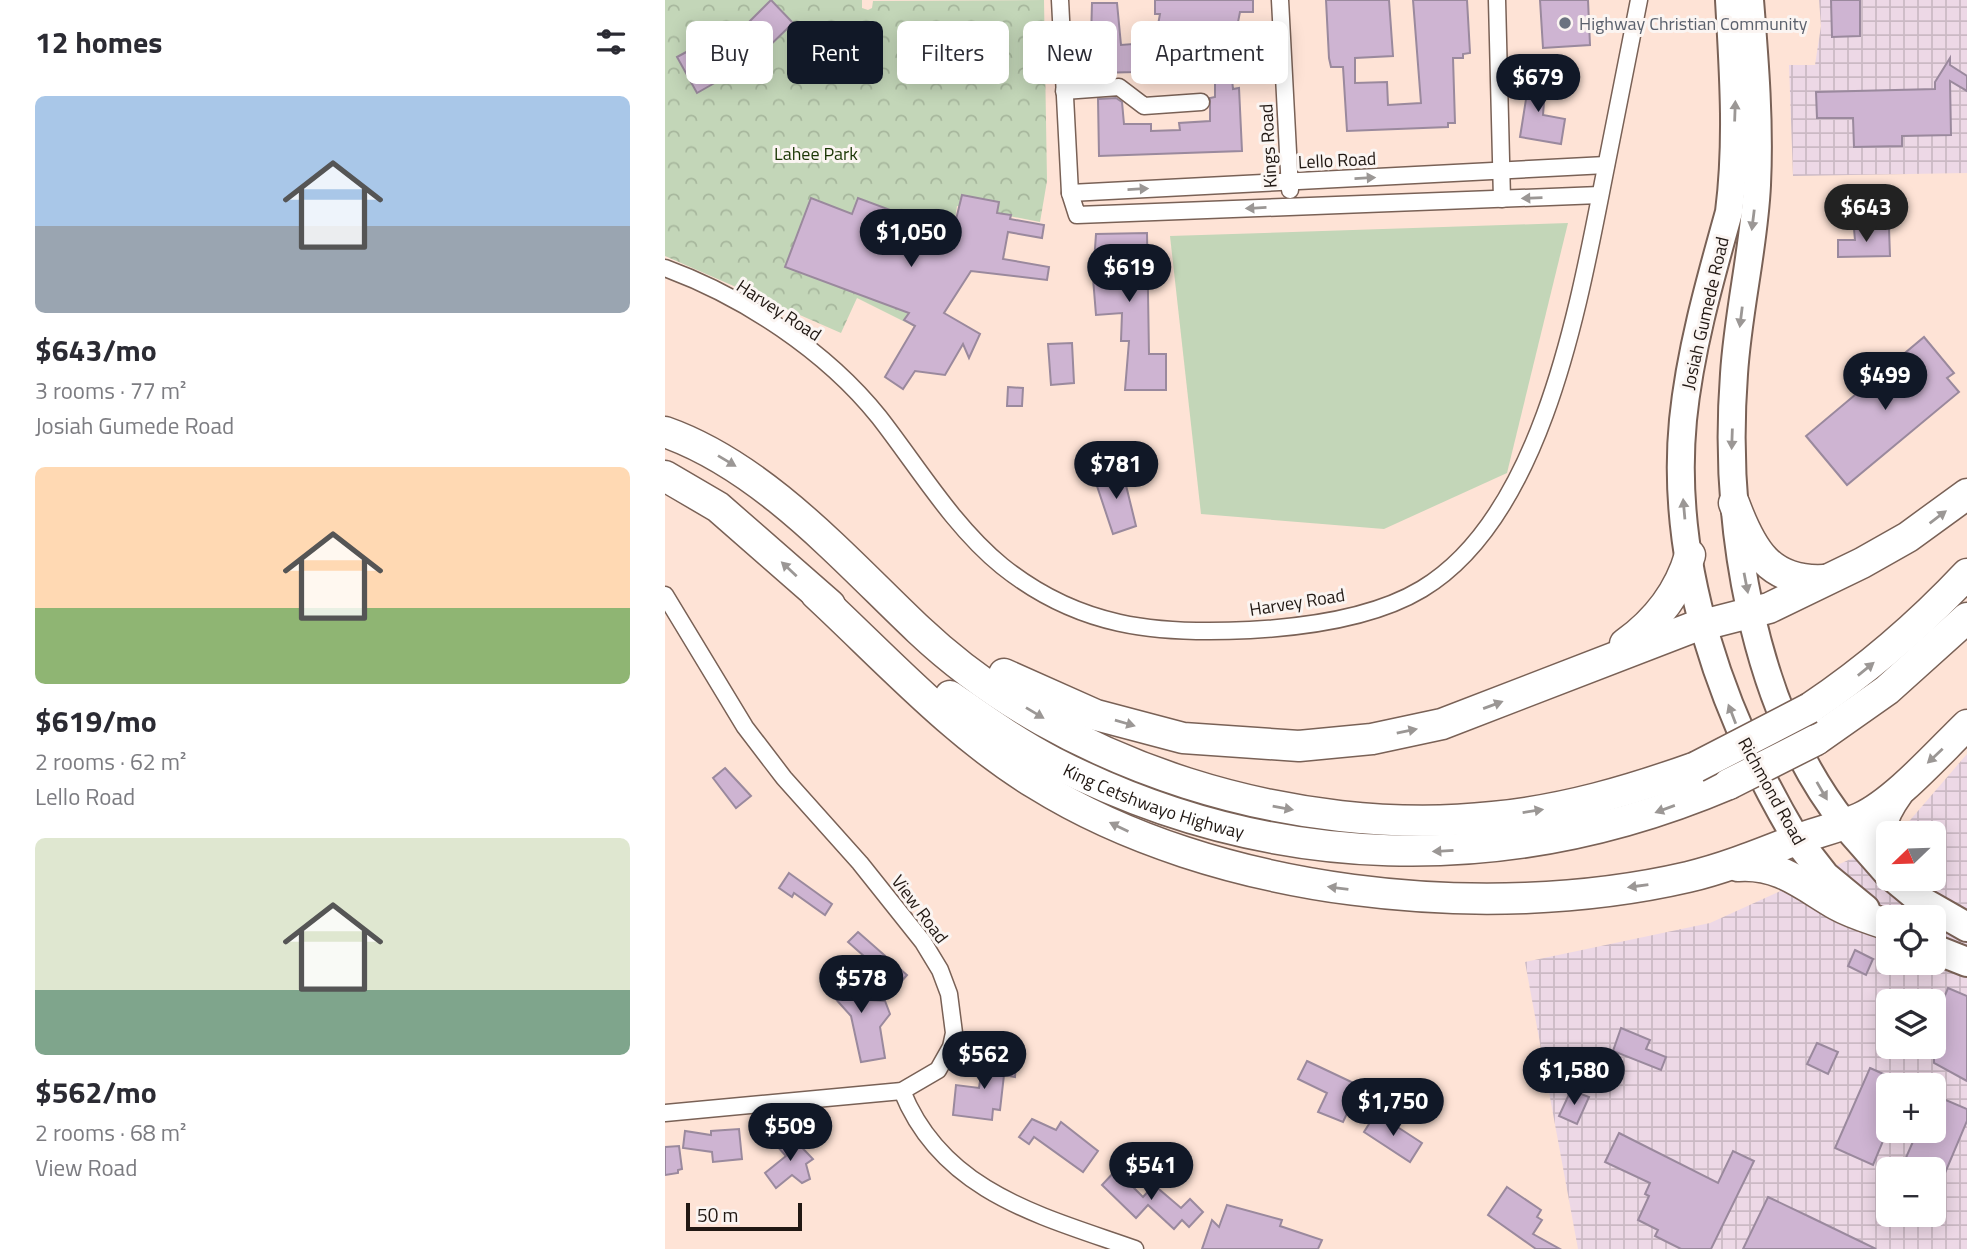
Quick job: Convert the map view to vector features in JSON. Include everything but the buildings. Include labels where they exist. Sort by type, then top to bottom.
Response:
[{"type":"highway","name":"King Cetshwayo Highway","points":[[665,432],[691,441],[750,476],[910,620],[976,675],[1068,732],[1159,773],[1275,807],[1393,821],[1494,817],[1603,798],[1696,767],[1810,708],[1863,672],[1906,636],[1967,574]]},
{"type":"highway","name":"King Cetshwayo Highway","points":[[665,476],[718,507],[755,537],[816,594],[942,691],[1014,740],[1053,762],[1152,805],[1258,834],[1368,850],[1438,852],[1504,847],[1581,834],[1653,814],[1729,784],[1816,740],[1887,690],[1967,618]]},
{"type":"highway","points":[[910,620],[980,661],[1064,703],[1132,726],[1183,738],[1221,742],[1299,746],[1372,739],[1442,724],[1490,707],[1588,665],[1704,624],[1752,614],[1908,537],[1967,494]]},
{"type":"highway","points":[[1734,503],[1754,550],[1765,562],[1791,576],[1809,581],[1824,580]]},
{"type":"highway","points":[[1588,665],[1647,628],[1676,591],[1690,555]]},
{"type":"highway","points":[[816,594],[972,737],[1035,784],[1131,832],[1179,849],[1307,883],[1461,897],[1578,894],[1654,883],[1721,867],[1861,818],[1903,786],[1967,725]]},
{"type":"highway","points":[[1882,821],[1885,811],[1903,786]]},
{"type":"highway","points":[[1844,823],[1876,858]]},
{"type":"highway","name":"Richmond Road","points":[[1797,840],[1845,895],[1876,917]]},
{"type":"highway","points":[[1721,867],[1771,868],[1788,874],[1839,906],[1876,920]]},
{"type":"highway","points":[[1912,891],[1947,918],[1967,927]]},
{"type":"highway","points":[[1946,954],[1967,962]]},
{"type":"main road","name":"Josiah Gumede Road","points":[[1704,624],[1690,555],[1683,485],[1683,422],[1690,368],[1729,212],[1732,187],[1736,100],[1729,0]]},
{"type":"main road","name":"Josiah Gumede Road","points":[[1749,0],[1758,116],[1757,187],[1734,374],[1731,455],[1738,546],[1752,614]]},
{"type":"main road","points":[[1752,614],[1788,726],[1821,791],[1844,823]]},
{"type":"main road","name":"Richmond Road","points":[[1704,624],[1733,716],[1752,760],[1797,840]]},
{"type":"street","points":[[1060,0],[1070,193],[1077,215],[1601,195]]},
{"type":"street","name":"Kings Road","points":[[1280,0],[1291,206]]},
{"type":"street","points":[[1497,0],[1502,199]]},
{"type":"street","name":"Harvey Road","points":[[665,268],[750,311],[802,344],[824,363],[875,412],[978,543],[999,563],[1048,599],[1093,617],[1163,631],[1260,629],[1341,617],[1409,596],[1443,574],[1479,537],[1507,497],[1542,423],[1563,358],[1601,195],[1639,0]]},
{"type":"street","points":[[1064,91],[1111,86],[1119,87],[1144,106],[1201,102]]},
{"type":"street","name":"Lello Road","points":[[1070,193],[1606,165]]},
{"type":"street","name":"View Road","points":[[665,595],[745,727],[784,778],[860,863],[923,942],[940,970],[954,1020],[951,1047],[938,1070],[902,1091],[665,1113]]},
{"type":"street","points":[[902,1091],[916,1119],[951,1164],[980,1188],[1057,1222],[1135,1249]]},
{"type":"shaded area","points":[[1819,0],[1967,0],[1967,173],[1793,176],[1789,65],[1815,65],[1821,26]]},
{"type":"shaded area","points":[[1967,754],[1967,1249],[1578,1249],[1525,962],[1710,923],[1876,847],[1876,891],[1946,891],[1946,821],[1909,821]]},
{"type":"green space","name":"Lahee Park","points":[[665,0],[862,0],[862,8],[868,10],[872,8],[873,1],[1044,0],[1044,21],[1023,21],[1023,84],[1045,84],[1047,181],[1040,222],[957,206],[948,268],[913,326],[857,298],[841,333],[665,256]]},
{"type":"green space","points":[[1568,223],[1507,473],[1384,529],[1201,514],[1170,236]]},
{"type":"place","name":"Highway Christian Community","points":[[1565,23]]}]
